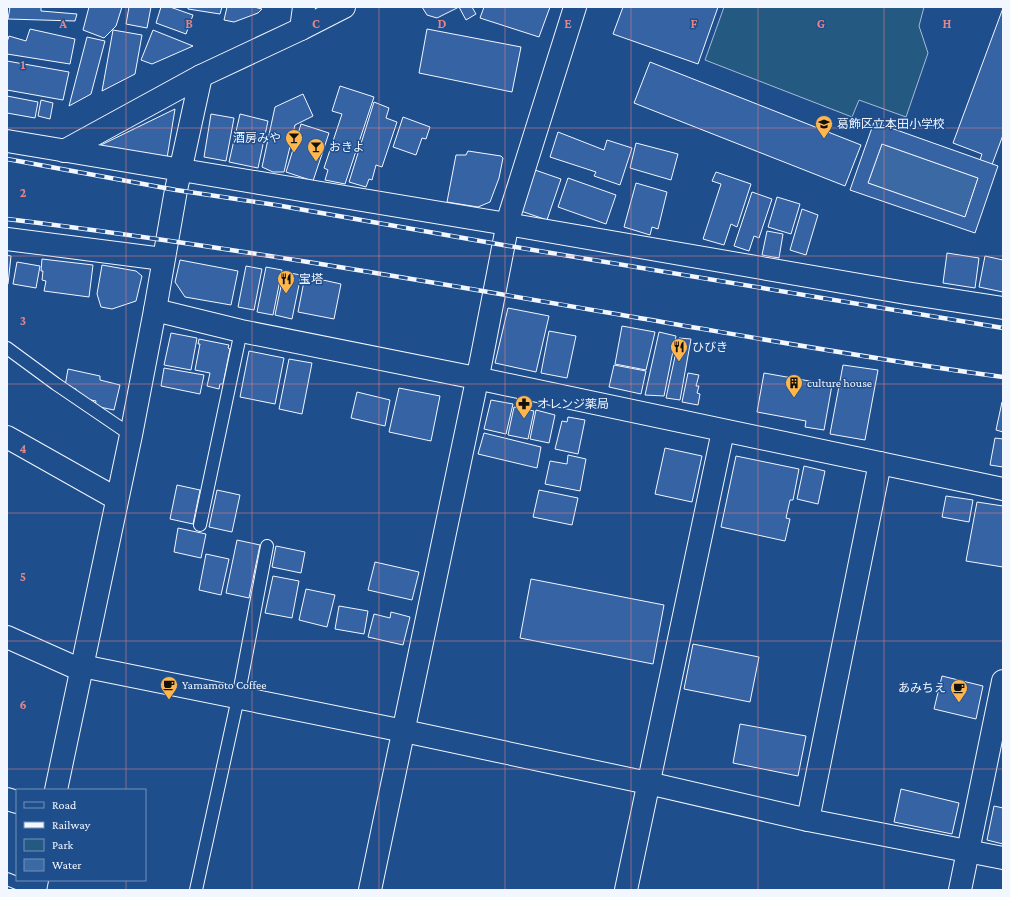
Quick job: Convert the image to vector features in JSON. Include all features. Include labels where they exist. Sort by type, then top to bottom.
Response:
[{"type":"street","points":[[301,29],[304,7]]},
{"type":"street","points":[[64,150],[201,76],[344,7]]},
{"type":"street","points":[[370,890],[482,353],[507,224],[575,7]]},
{"type":"street","points":[[56,789],[131,435],[155,310],[163,259],[201,76]]},
{"type":"street","points":[[7,141],[507,224],[906,293],[1003,308]]},
{"type":"street","points":[[7,239],[163,259]]},
{"type":"street","points":[[155,310],[241,331],[476,378],[1003,489]]},
{"type":"street","points":[[626,890],[723,430]]},
{"type":"street","points":[[7,437],[117,499]]},
{"type":"street","points":[[808,820],[880,464]]},
{"type":"street","points":[[7,637],[81,668],[404,731],[648,783],[808,820],[1003,858]]},
{"type":"street","points":[[960,890],[1003,681]]},
{"type":"lane","points":[[200,525],[241,331]]},
{"type":"lane","points":[[7,348],[56,384],[131,435]]},
{"type":"lane","points":[[196,890],[238,698],[267,546]]},
{"type":"lane","points":[[7,879],[34,890]]},
{"type":"green space","points":[[724,7],[924,7],[919,26],[928,53],[906,117],[859,100],[852,117],[705,60]]},
{"type":"water","points":[[882,144],[978,178],[965,217],[868,183]]},
{"type":"building","points":[[10,7],[41,7],[41,11],[77,14],[75,21],[8,19]]},
{"type":"building","points":[[89,7],[122,7],[116,26],[104,38],[83,30]]},
{"type":"building","points":[[129,7],[151,7],[147,28],[126,24]]},
{"type":"building","points":[[161,7],[170,7],[193,15],[186,34],[156,23]]},
{"type":"building","points":[[188,7],[222,7],[220,14],[188,9]]},
{"type":"building","points":[[227,7],[254,7],[262,9],[258,13],[234,22],[224,20]]},
{"type":"building","points":[[422,7],[459,7],[437,18],[427,15]]},
{"type":"building","points":[[459,7],[472,7],[476,14],[466,20]]},
{"type":"building","points":[[484,7],[550,7],[539,37],[480,18]]},
{"type":"building","points":[[623,7],[718,7],[698,64],[613,34]]},
{"type":"building","points":[[1003,8],[1003,135],[990,170],[978,166],[982,154],[953,143]]},
{"type":"building","points":[[30,29],[75,39],[70,64],[7,54],[7,42],[9,36],[26,41]]},
{"type":"building","points":[[427,29],[521,47],[512,92],[419,73]]},
{"type":"building","points":[[113,30],[142,35],[135,74],[102,91]]},
{"type":"building","points":[[153,30],[193,46],[152,64],[141,60]]},
{"type":"building","points":[[87,37],[105,41],[91,94],[69,106]]},
{"type":"building","points":[[7,61],[69,72],[63,100],[7,90]]},
{"type":"building","points":[[650,62],[861,145],[845,186],[634,103]]},
{"type":"building","points":[[340,86],[374,97],[345,184],[325,180],[328,170],[324,168],[342,114],[332,111]]},
{"type":"building","points":[[303,94],[313,116],[295,125],[284,172],[273,172],[262,167],[275,107]]},
{"type":"building","points":[[7,96],[38,102],[35,118],[7,113]]},
{"type":"building","points":[[41,100],[53,103],[50,119],[38,116]]},
{"type":"building","points":[[374,102],[389,108],[386,118],[397,122],[382,167],[376,165],[372,180],[369,179],[366,187],[349,182]]},
{"type":"building","points":[[175,109],[167,158],[100,148],[101,145]]},
{"type":"building","points":[[211,114],[234,118],[226,161],[204,157]]},
{"type":"building","points":[[240,114],[268,121],[258,168],[229,162]]},
{"type":"building","points":[[403,117],[430,127],[426,139],[422,138],[416,155],[393,147]]},
{"type":"building","points":[[874,122],[998,166],[975,233],[850,190]],"holes":[[[882,144],[978,178],[965,217],[868,183]]]},
{"type":"building","points":[[301,124],[329,133],[313,181],[286,172]]},
{"type":"building","points":[[558,132],[604,150],[607,140],[632,148],[620,185],[594,176],[596,172],[550,157]]},
{"type":"building","points":[[636,143],[678,154],[671,180],[630,168]]},
{"type":"building","points":[[468,151],[501,156],[503,158],[499,178],[490,202],[478,207],[447,202],[456,155],[466,155]]},
{"type":"building","points":[[535,170],[561,179],[547,220],[521,211]]},
{"type":"building","points":[[716,172],[751,184],[737,227],[731,224],[724,245],[703,239],[721,184],[712,181]]},
{"type":"building","points":[[568,178],[616,195],[606,224],[558,207]]},
{"type":"building","points":[[636,183],[667,192],[658,229],[652,227],[650,235],[624,227]]},
{"type":"building","points":[[752,192],[772,199],[759,238],[754,236],[749,251],[734,246]]},
{"type":"building","points":[[777,197],[800,204],[791,234],[768,227]]},
{"type":"building","points":[[802,209],[818,215],[806,255],[790,250]]},
{"type":"building","points":[[767,231],[783,234],[779,258],[762,255]]},
{"type":"building","points":[[947,253],[979,258],[975,288],[943,283]]},
{"type":"building","points":[[7,255],[11,256],[8,284],[7,284]]},
{"type":"building","points":[[985,256],[1003,260],[1003,292],[979,287]]},
{"type":"building","points":[[42,259],[93,265],[89,297],[44,291],[46,281],[42,280]]},
{"type":"building","points":[[180,260],[238,271],[231,305],[185,297],[175,282]]},
{"type":"building","points":[[17,262],[40,266],[36,288],[13,284]]},
{"type":"building","points":[[102,265],[136,271],[142,276],[136,301],[112,309],[101,307],[97,294]]},
{"type":"building","points":[[246,266],[262,269],[254,310],[238,307]]},
{"type":"building","points":[[266,267],[282,270],[273,315],[257,312]]},
{"type":"building","points":[[284,272],[301,275],[292,319],[275,315]]},
{"type":"building","points":[[305,276],[341,284],[334,319],[298,312]]},
{"type":"building","points":[[508,308],[549,316],[536,372],[495,363]]},
{"type":"building","points":[[622,326],[655,332],[646,370],[615,364]]},
{"type":"building","points":[[549,331],[576,336],[567,378],[541,373]]},
{"type":"building","points":[[659,332],[676,336],[664,396],[645,395]]},
{"type":"building","points":[[171,333],[197,338],[191,370],[164,365]]},
{"type":"building","points":[[679,338],[691,339],[680,400],[666,398]]},
{"type":"building","points":[[199,339],[229,345],[228,348],[230,349],[223,384],[220,384],[219,389],[207,386],[210,373],[195,370],[200,344],[198,344]]},
{"type":"building","points":[[249,351],[284,358],[275,404],[240,397]]},
{"type":"building","points":[[289,359],[312,363],[302,414],[279,409]]},
{"type":"building","points":[[614,365],[646,371],[641,394],[609,387]]},
{"type":"building","points":[[843,365],[878,370],[865,440],[830,434]]},
{"type":"building","points":[[164,368],[204,375],[200,394],[161,386]]},
{"type":"building","points":[[68,369],[100,376],[100,380],[120,385],[114,410],[95,406],[96,401],[76,397],[76,389],[65,386]]},
{"type":"building","points":[[688,373],[699,375],[696,386],[699,386],[697,393],[700,394],[698,405],[682,402]]},
{"type":"building","name":"culture house","points":[[764,373],[832,385],[824,430],[805,427],[806,421],[757,412]]},
{"type":"building","points":[[399,388],[440,396],[431,441],[389,432]]},
{"type":"building","points":[[357,392],[390,400],[385,426],[351,418]]},
{"type":"building","points":[[491,400],[513,404],[506,434],[484,429]]},
{"type":"building","points":[[1002,402],[1003,403],[1003,432],[996,430]]},
{"type":"building","points":[[514,407],[534,411],[528,439],[508,435]]},
{"type":"building","points":[[536,410],[555,415],[549,443],[530,439]]},
{"type":"building","points":[[568,417],[585,420],[578,454],[555,449],[562,421],[567,422]]},
{"type":"building","points":[[484,433],[541,447],[537,468],[478,454]]},
{"type":"building","points":[[995,438],[1003,439],[1003,467],[990,465]]},
{"type":"building","points":[[665,448],[702,456],[692,502],[655,494]]},
{"type":"building","points":[[568,455],[586,459],[580,491],[545,484],[550,461],[567,464]]},
{"type":"building","points":[[736,456],[799,469],[793,500],[790,500],[786,518],[790,519],[785,541],[721,527]]},
{"type":"building","points":[[804,466],[825,471],[818,504],[797,499]]},
{"type":"building","points":[[177,485],[200,490],[193,524],[170,519]]},
{"type":"building","points":[[217,490],[240,495],[232,532],[209,527]]},
{"type":"building","points":[[539,490],[578,498],[572,525],[533,517]]},
{"type":"building","points":[[946,496],[973,500],[969,522],[942,517]]},
{"type":"building","points":[[977,502],[1003,506],[1003,567],[966,561]]},
{"type":"building","points":[[178,528],[206,534],[201,558],[174,552]]},
{"type":"building","points":[[237,540],[260,545],[249,598],[226,593]]},
{"type":"building","points":[[276,546],[305,552],[301,573],[272,567]]},
{"type":"building","points":[[206,554],[229,559],[221,595],[199,590]]},
{"type":"building","points":[[375,562],[419,572],[412,600],[368,590]]},
{"type":"building","points":[[273,576],[299,581],[292,618],[265,613]]},
{"type":"building","points":[[531,579],[664,605],[653,664],[520,638]]},
{"type":"building","points":[[306,589],[335,595],[327,627],[299,620]]},
{"type":"building","points":[[339,606],[368,611],[364,634],[335,629]]},
{"type":"building","points":[[391,612],[410,617],[403,645],[368,637],[374,614],[390,618]]},
{"type":"building","points":[[693,644],[759,657],[750,702],[684,689]]},
{"type":"building","points":[[942,676],[983,686],[976,719],[934,709]]},
{"type":"building","points":[[740,724],[806,736],[798,776],[733,763]]},
{"type":"building","points":[[901,789],[959,803],[952,834],[894,822]]},
{"type":"building","points":[[994,806],[1003,808],[1003,844],[987,840]]},
{"type":"railway","points":[[7,159],[176,190],[276,205],[503,245],[1003,328]]},
{"type":"railway","points":[[7,219],[173,241],[255,254],[835,352],[1003,377]]},
{"type":"place","name":"葛飾区立本田小学校","points":[[824,139]]},
{"type":"place","name":"酒房みや","points":[[294,153]]},
{"type":"place","name":"おきよ","points":[[316,162]]},
{"type":"place","name":"宝塔","points":[[286,294]]},
{"type":"place","name":"ひびき","points":[[679,362]]},
{"type":"place","name":"culture house","points":[[794,398]]},
{"type":"place","name":"オレンジ薬局","points":[[524,419]]},
{"type":"place","name":"Yamamoto Coffee","points":[[169,700]]},
{"type":"place","name":"あみちえ","points":[[959,703]]}]
